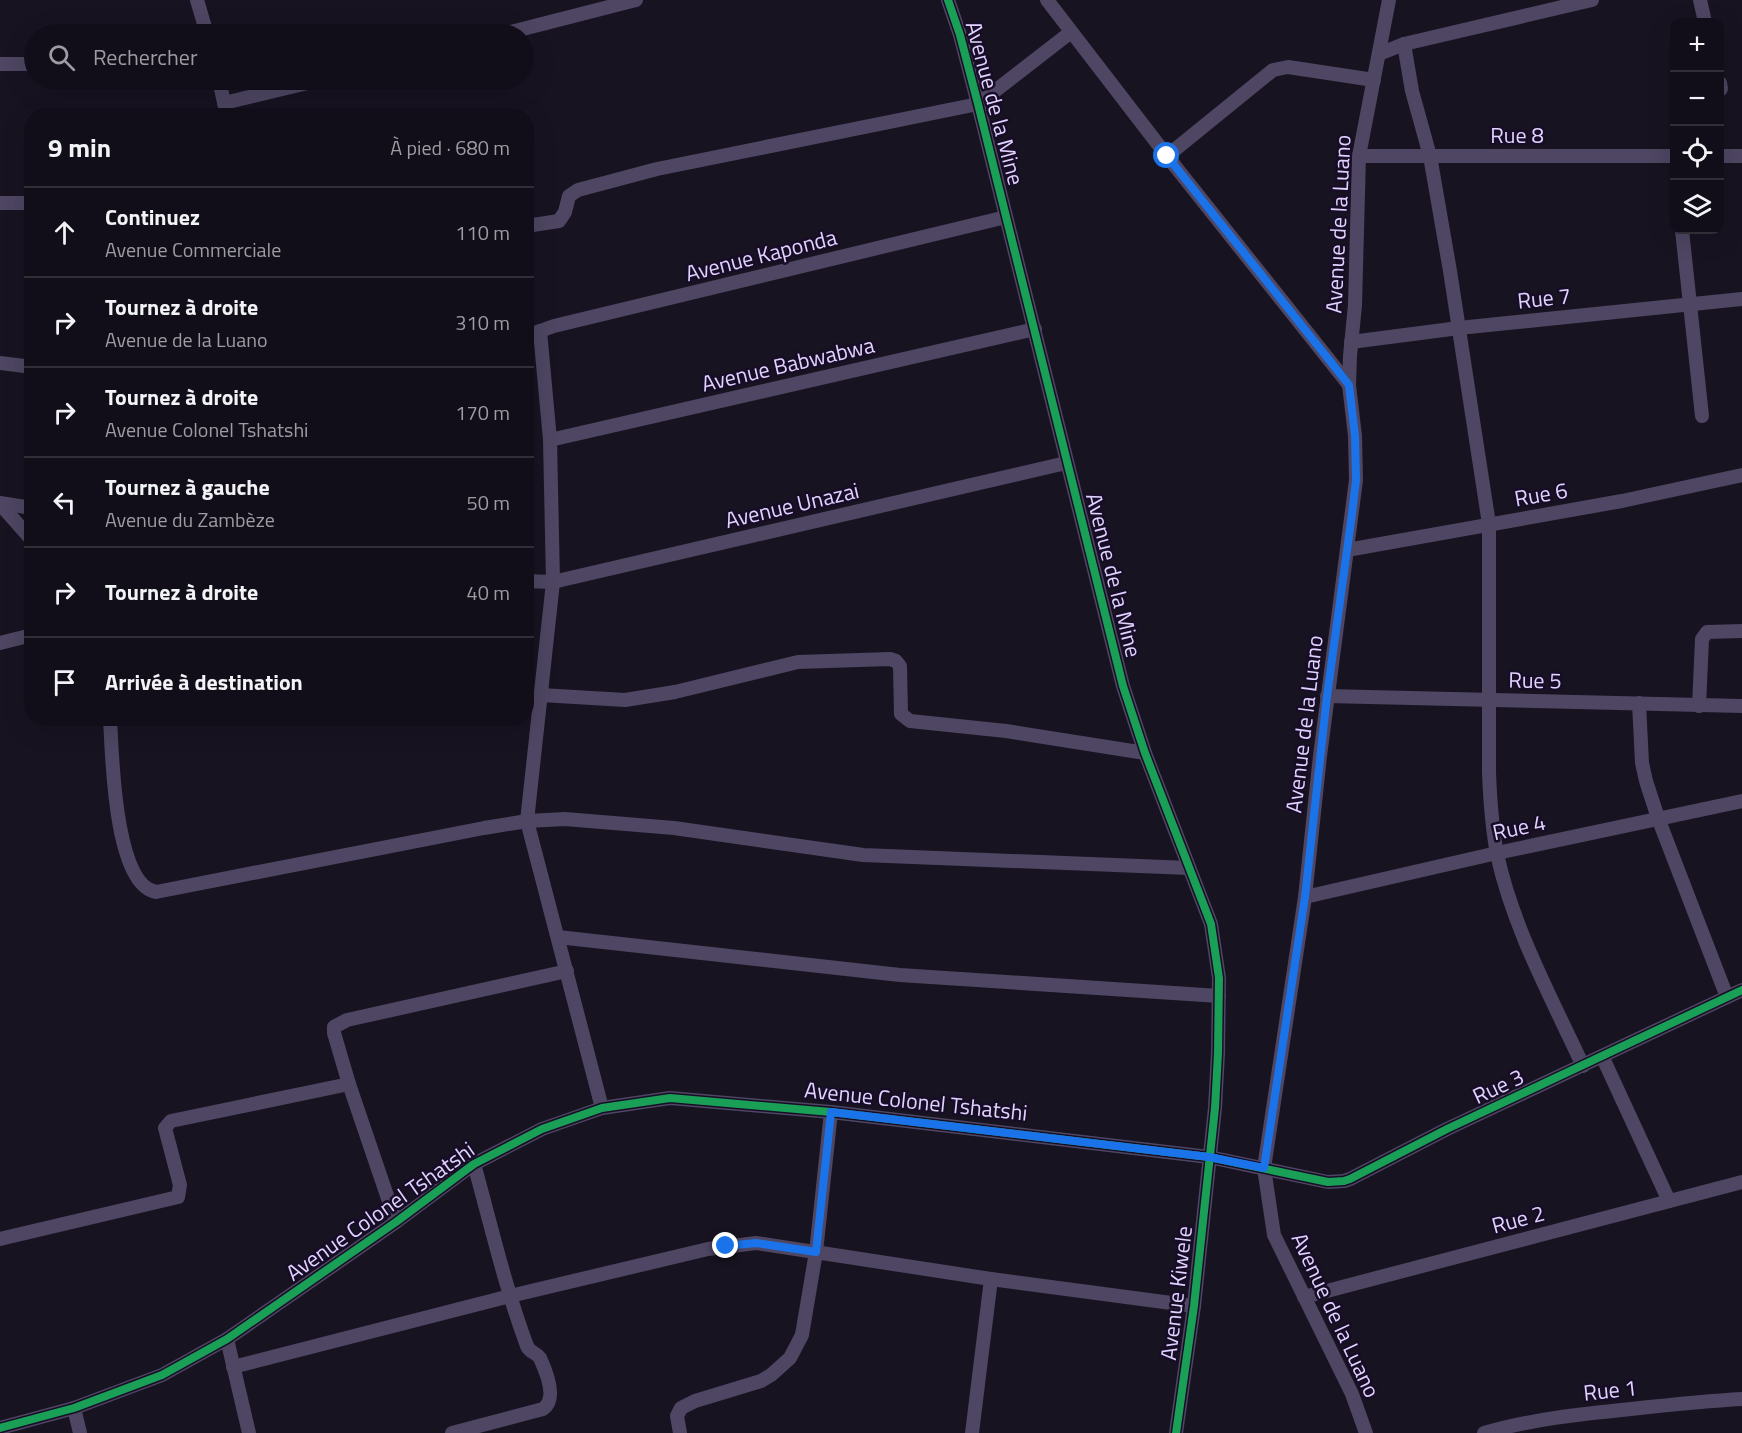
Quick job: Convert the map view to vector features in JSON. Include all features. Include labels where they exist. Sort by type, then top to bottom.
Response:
[{"type":"street","points":[[196,0],[204,24]]},
{"type":"street","points":[[534,26],[636,0]]},
{"type":"street","name":"Avenue de la Mine","points":[[948,0],[958,28],[978,104],[1066,463],[1124,686],[1145,753],[1211,924],[1220,996],[1217,1085],[1209,1157]]},
{"type":"street","points":[[1047,0],[1167,156],[1349,385]]},
{"type":"street","name":"Avenue de la Luano","points":[[1366,1433],[1353,1394],[1274,1235],[1264,1168],[1305,897],[1327,696],[1356,480],[1355,436],[1349,385],[1355,305],[1359,156],[1389,0]]},
{"type":"street","points":[[1379,54],[1404,44],[1592,0]]},
{"type":"street","points":[[1700,0],[1704,18]]},
{"type":"street","points":[[534,225],[559,221],[565,212],[569,196],[578,190],[657,169],[978,104],[1071,32]]},
{"type":"street","points":[[1404,44],[1412,91],[1430,156],[1489,524],[1490,797],[1497,853],[1525,942],[1583,1066]]},
{"type":"street","points":[[0,64],[24,64]]},
{"type":"street","points":[[1167,156],[1273,70],[1288,67],[1374,80]]},
{"type":"street","points":[[221,90],[225,108]]},
{"type":"street","points":[[228,108],[287,90]]},
{"type":"street","name":"Rue 8","points":[[1359,156],[1670,156]]},
{"type":"street","points":[[1724,156],[1742,156]]},
{"type":"street","points":[[0,203],[24,203]]},
{"type":"street","name":"Avenue Kaponda","points":[[534,333],[554,326],[1006,217]]},
{"type":"street","points":[[1682,234],[1702,416]]},
{"type":"street","name":"Rue 7","points":[[1351,342],[1459,328],[1742,299]]},
{"type":"street","name":"Avenue Babwabwa","points":[[550,440],[1035,329]]},
{"type":"street","points":[[540,331],[550,440],[553,582],[527,821],[602,1108]]},
{"type":"street","points":[[0,363],[24,366]]},
{"type":"street","name":"Avenue Unazai","points":[[534,581],[553,582],[1066,463]]},
{"type":"street","name":"Rue 6","points":[[1347,550],[1622,501],[1742,475]]},
{"type":"street","points":[[0,503],[24,506]]},
{"type":"street","points":[[0,503],[24,531]]},
{"type":"street","points":[[1699,705],[1702,639],[1707,632],[1742,631]]},
{"type":"street","points":[[0,643],[24,637]]},
{"type":"street","points":[[541,695],[625,700],[675,692],[798,662],[890,658],[900,666],[901,714],[910,722],[1006,731],[1145,753]]},
{"type":"street","name":"Rue 5","points":[[1327,696],[1742,705]]},
{"type":"street","points":[[1639,703],[1642,763],[1658,818],[1727,997]]},
{"type":"street","points":[[110,726],[115,801],[127,860],[142,885],[151,891],[160,892],[484,828],[527,821],[565,819],[674,828],[862,855],[1189,868]]},
{"type":"street","name":"Rue 4","points":[[1305,897],[1742,801]]},
{"type":"street","points":[[558,937],[900,975],[1220,996]]},
{"type":"street","points":[[396,1222],[349,1084],[334,1027],[341,1022],[567,971]]},
{"type":"street","name":"Rue 3","points":[[1264,1168],[1328,1182],[1344,1182],[1447,1129],[1742,990]]},
{"type":"street","points":[[1602,1056],[1669,1201]]},
{"type":"street","points":[[0,1239],[178,1197],[180,1185],[165,1128],[171,1121],[349,1084]]},
{"type":"street","name":"Avenue Colonel Tshatshi","points":[[0,1428],[74,1408],[162,1375],[227,1339],[396,1222],[474,1164],[542,1129],[602,1108],[670,1098],[831,1112],[1209,1157],[1264,1168]]},
{"type":"street","points":[[680,1433],[677,1416],[681,1408],[695,1401],[761,1381],[790,1358],[802,1335],[816,1252],[831,1112]]},
{"type":"street","name":"Avenue Kiwele","points":[[1176,1433],[1194,1306],[1209,1157]]},
{"type":"street","points":[[452,1433],[543,1409],[550,1402],[550,1389],[539,1357],[528,1349],[510,1296],[474,1164]]},
{"type":"street","name":"Rue 2","points":[[1304,1296],[1742,1182]]},
{"type":"street","points":[[233,1367],[510,1296],[708,1249],[740,1244],[756,1243],[991,1279],[1194,1306]]},
{"type":"street","points":[[972,1433],[991,1279]]},
{"type":"street","points":[[227,1339],[249,1433]]},
{"type":"street","name":"Rue 1","points":[[1484,1433],[1528,1422],[1580,1414],[1742,1399]]},
{"type":"street","points":[[74,1408],[80,1433]]},
{"type":"cycle path","points":[[948,0],[960,35],[978,104],[1123,686],[1145,753],[1211,924],[1219,978],[1215,1108],[1194,1306],[1176,1433]]},
{"type":"cycle path","points":[[0,1428],[74,1408],[162,1375],[227,1339],[396,1222],[474,1164],[542,1129],[602,1108],[670,1098],[831,1112],[1209,1157],[1328,1182],[1344,1181],[1447,1129],[1742,990]]},
{"type":"route","points":[[726,1246],[756,1243],[816,1252],[831,1112],[1209,1157],[1264,1168],[1305,897],[1327,696],[1356,480],[1355,436],[1349,385],[1167,156]]}]
